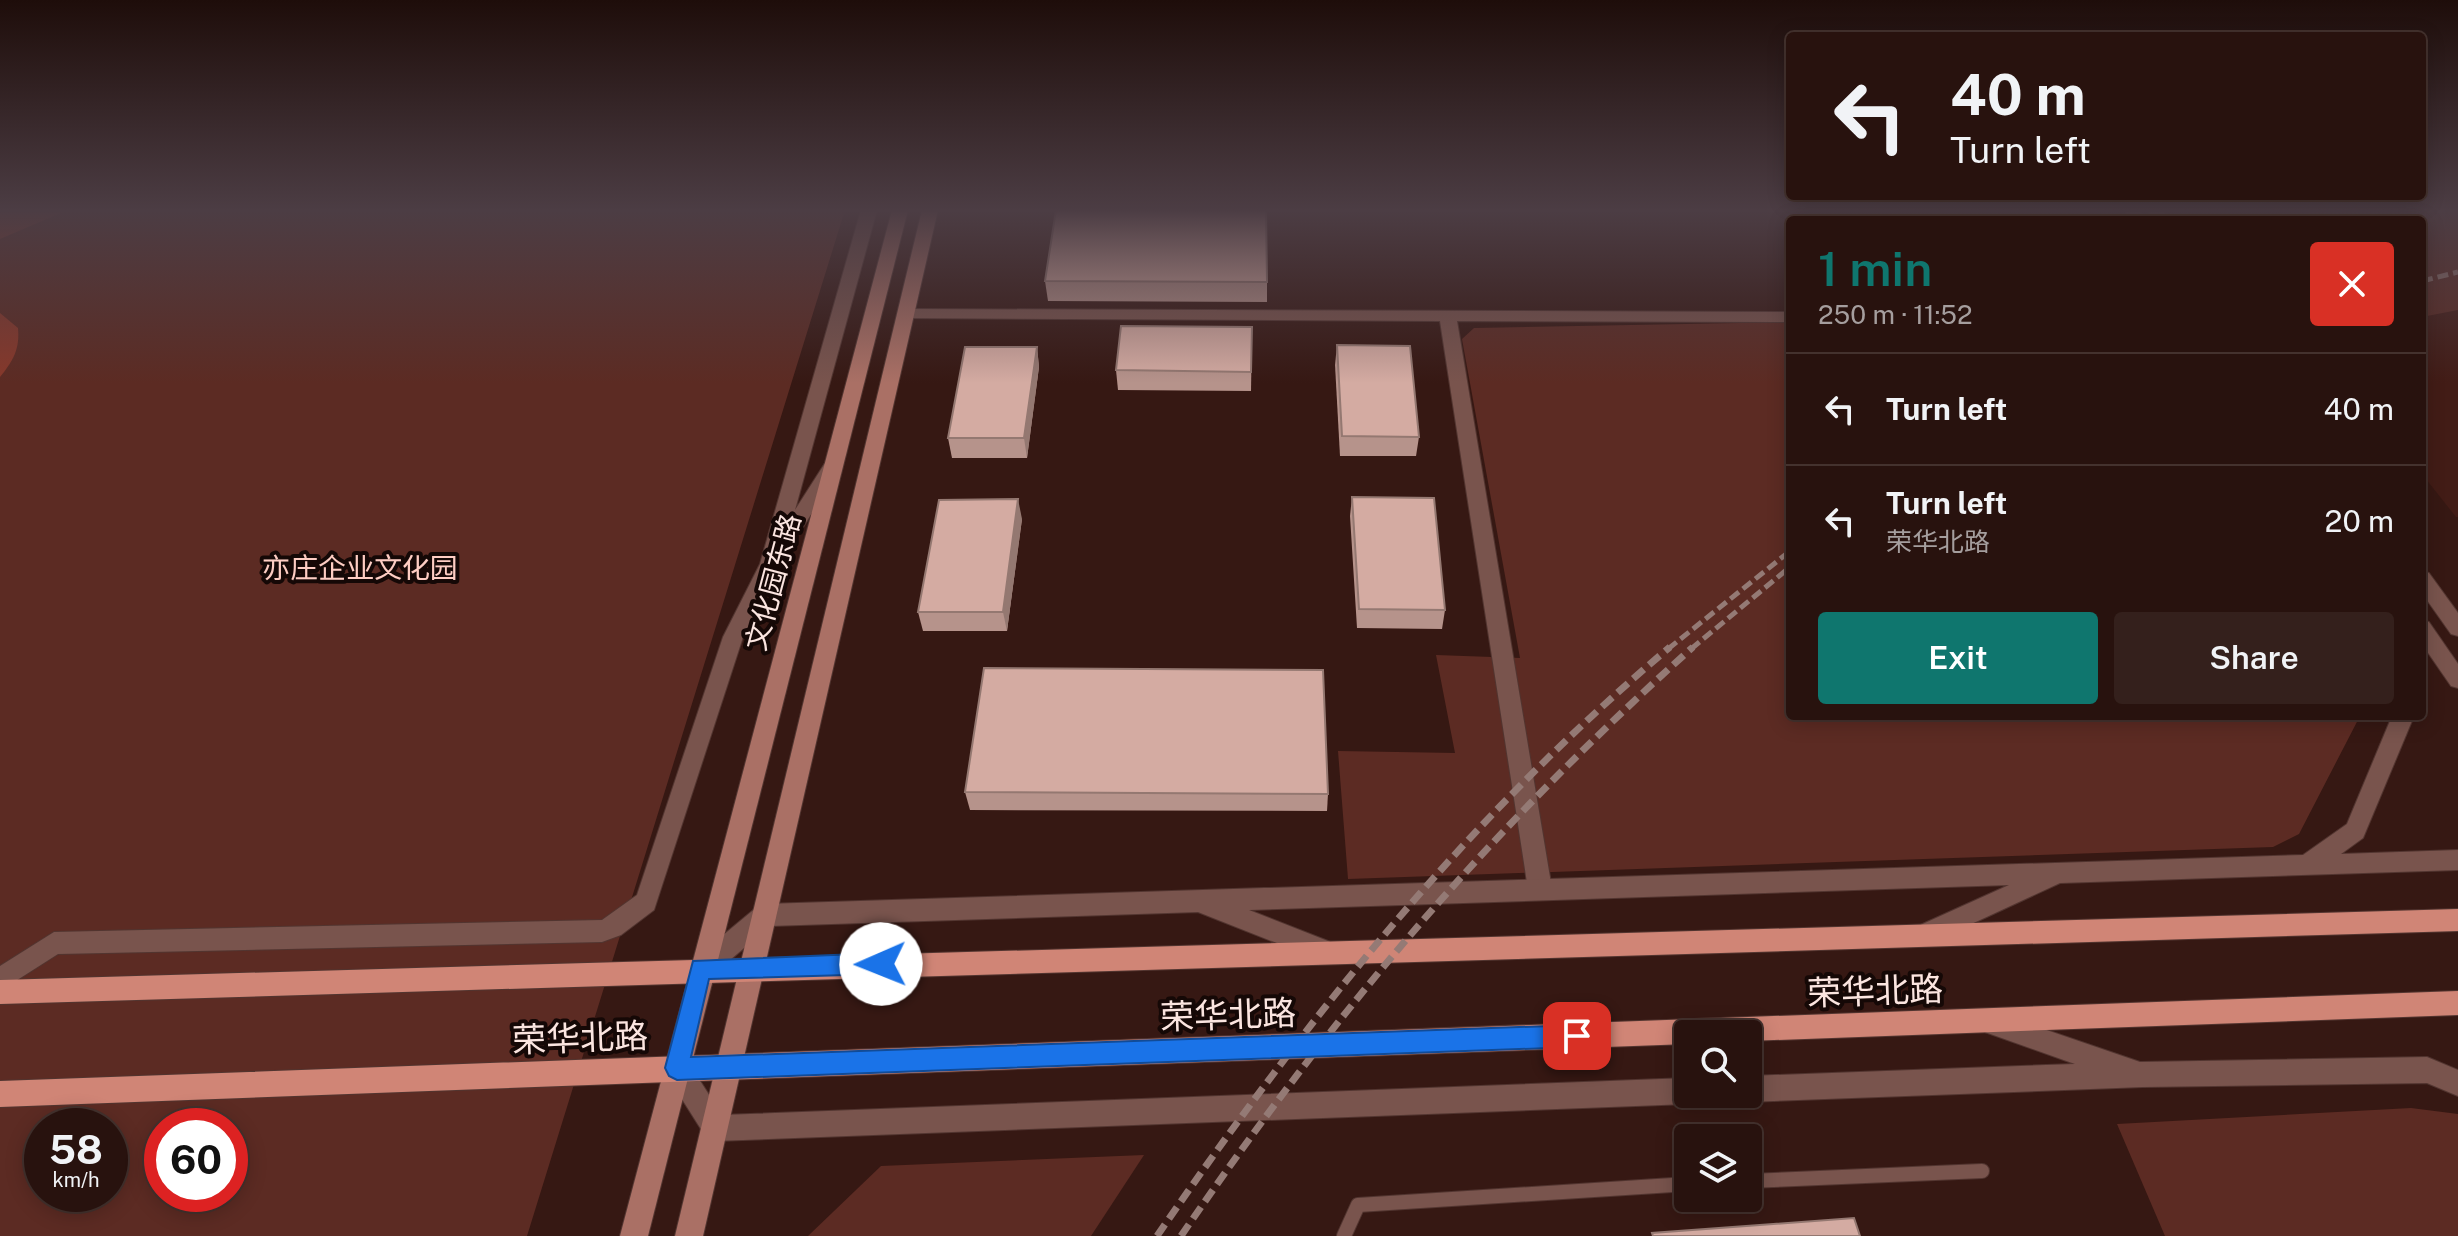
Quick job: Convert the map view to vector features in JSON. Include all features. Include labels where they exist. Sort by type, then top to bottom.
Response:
[{"type":"main road","name":"文化园东路","points":[[634,1236],[885,268]]},
{"type":"main road","points":[[689,1236],[917,268]]},
{"type":"main road","name":"荣华北路","points":[[0,992],[754,967],[2458,920]]},
{"type":"main road","name":"荣华北路","points":[[0,1094],[2458,1003]]},
{"type":"street","points":[[770,564],[853,268]]},
{"type":"street","points":[[906,314],[1786,317]]},
{"type":"street","points":[[1448,318],[1540,889]]},
{"type":"street","points":[[0,980],[54,943],[602,931],[613,927],[646,902],[733,637],[770,564],[833,465]]},
{"type":"street","points":[[2426,584],[2458,628]]},
{"type":"street","points":[[2426,634],[2458,680]]},
{"type":"street","points":[[2310,863],[2355,831],[2401,720]]},
{"type":"street","points":[[701,969],[765,915],[2458,860]]},
{"type":"street","points":[[1923,935],[2062,872]]},
{"type":"street","points":[[1196,901],[1325,951]]},
{"type":"street","points":[[1985,1021],[2143,1074]]},
{"type":"street","points":[[677,1068],[715,1128],[1674,1092]]},
{"type":"street","points":[[1762,1088],[2143,1074],[2458,1069]]},
{"type":"street","points":[[2427,1070],[2458,1083]]},
{"type":"lane","points":[[1762,1180],[1982,1171]]},
{"type":"lane","points":[[1344,1236],[1358,1205],[1674,1185]]},
{"type":"shaded area","points":[[2458,304],[2458,517],[2426,479],[2426,313]]},
{"type":"shaded area","points":[[0,313],[18,328],[18,342],[9,366],[0,377]]},
{"type":"green space","name":"亦庄企业文化园","points":[[0,268],[827,268],[527,1236],[0,1236]]},
{"type":"green space","points":[[2426,268],[2458,268],[2458,310],[2426,316]]},
{"type":"green space","points":[[1786,322],[1786,720],[2358,720],[2299,834],[2273,847],[1348,879],[1338,751],[1455,753],[1436,655],[1520,658],[1462,339],[1474,328]]},
{"type":"green space","points":[[2411,1108],[2458,1114],[2458,1236],[2165,1236],[2117,1124]]},
{"type":"green space","points":[[1144,1155],[1091,1236],[808,1236],[881,1166]]},
{"type":"building","points":[[1047,268],[1267,268],[1267,282],[1045,281]]},
{"type":"building","points":[[1121,326],[1252,327],[1251,372],[1116,370]]},
{"type":"building","points":[[1337,345],[1410,346],[1419,437],[1342,436]]},
{"type":"building","points":[[965,347],[1037,347],[1024,438],[948,438]]},
{"type":"building","points":[[1352,497],[1434,498],[1445,610],[1359,609]]},
{"type":"building","points":[[1018,499],[1003,612],[918,612],[939,500]]},
{"type":"building","points":[[984,668],[1323,670],[1328,794],[965,792]]},
{"type":"building","points":[[1854,1218],[1860,1236],[1653,1236],[1652,1233]]},
{"type":"railway","points":[[2426,280],[2458,272]]},
{"type":"railway","points":[[1668,649],[1786,554]]},
{"type":"railway","points":[[1691,649],[1786,570]]},
{"type":"railway","points":[[1157,1236],[1271,1077],[1394,924],[1526,780],[1596,712],[1670,647]]},
{"type":"railway","points":[[1181,1236],[1297,1075],[1419,925],[1549,784],[1693,647]]},
{"type":"route","points":[[881,964],[701,969],[677,1068],[1577,1036]]}]
